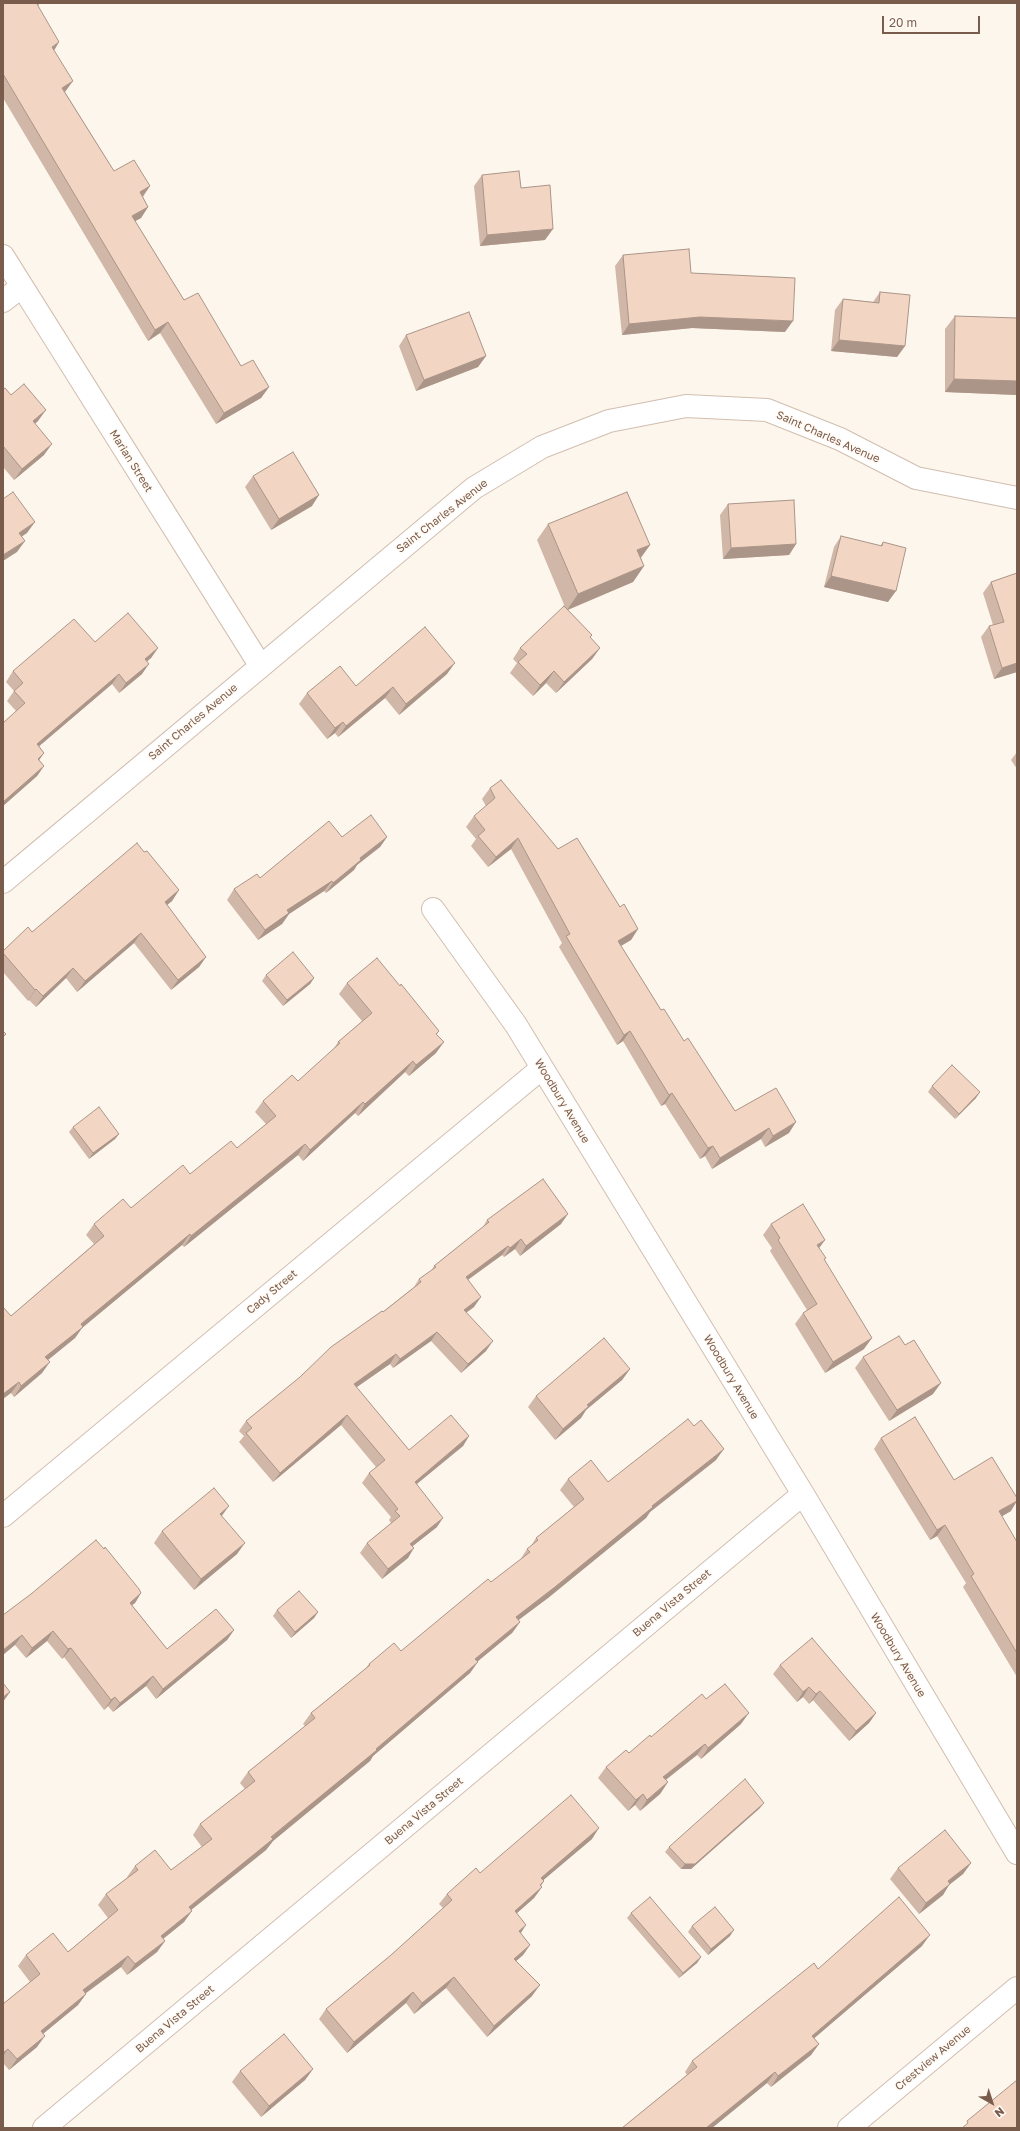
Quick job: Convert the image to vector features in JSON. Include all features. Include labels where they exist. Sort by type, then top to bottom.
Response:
[{"type":"street","name":"Marian Street","points":[[3,256],[21,287],[260,665]]},
{"type":"street","points":[[3,301],[21,287]]},
{"type":"street","name":"Saint Charles Avenue","points":[[3,882],[260,665],[474,488],[542,447],[609,421],[686,406],[767,410],[840,439],[916,478],[1017,498]]},
{"type":"street","name":"Woodbury Avenue","points":[[433,909],[516,1025],[803,1494],[1017,1853]]},
{"type":"street","name":"Cady Street","points":[[3,1516],[542,1068]]},
{"type":"street","name":"Buena Vista Street","points":[[44,2128],[803,1494]]},
{"type":"street","name":"Crestview Avenue","points":[[849,2128],[1017,1988]]},
{"type":"building","points":[[3,3],[39,3],[37,4],[59,42],[52,47],[73,81],[62,88],[114,171],[134,160],[150,186],[140,192],[148,207],[132,216],[184,300],[198,293],[241,366],[253,360],[269,387],[224,413],[168,322],[155,330],[3,74]]},
{"type":"building","points":[[519,171],[521,188],[550,185],[553,229],[487,235],[482,175]]},
{"type":"building","points":[[689,249],[691,273],[795,278],[793,321],[700,317],[629,324],[623,255]]},
{"type":"building","points":[[880,292],[910,295],[905,346],[839,340],[843,299],[879,303]]},
{"type":"building","points":[[469,312],[486,356],[424,380],[406,335]]},
{"type":"building","points":[[955,316],[1017,318],[1017,381],[954,379]]},
{"type":"building","points":[[24,384],[46,410],[33,421],[52,444],[22,469],[3,446],[3,389],[5,388],[11,395]]},
{"type":"building","points":[[293,452],[319,495],[279,519],[253,476]]},
{"type":"building","points":[[13,492],[35,522],[19,533],[25,541],[3,555],[3,499]]},
{"type":"building","points":[[627,492],[650,545],[637,550],[644,566],[578,594],[548,524]]},
{"type":"building","points":[[794,500],[796,544],[731,548],[728,504]]},
{"type":"building","points":[[841,536],[882,546],[883,542],[906,548],[896,591],[831,576]]},
{"type":"building","points":[[1017,573],[1017,663],[1002,668],[989,626],[1004,622],[991,582]]},
{"type":"building","points":[[564,606],[592,635],[590,637],[600,648],[564,682],[554,671],[540,685],[518,662],[527,654],[520,648]]},
{"type":"building","points":[[128,613],[158,648],[145,659],[149,664],[126,683],[119,674],[37,744],[44,753],[38,759],[44,766],[3,802],[3,723],[25,703],[14,691],[23,683],[13,671],[74,619],[95,642]]},
{"type":"building","points":[[425,627],[455,663],[406,704],[393,687],[346,726],[343,722],[335,728],[307,693],[340,666],[356,686]]},
{"type":"building","points":[[501,780],[558,849],[577,838],[620,907],[624,904],[638,929],[618,941],[661,1010],[664,1009],[684,1041],[688,1038],[735,1111],[776,1088],[796,1122],[773,1136],[769,1128],[720,1158],[713,1146],[708,1148],[672,1093],[669,1095],[630,1031],[624,1035],[566,936],[570,934],[518,838],[496,857],[478,836],[485,830],[474,816],[495,798],[490,788]]},
{"type":"building","points":[[371,815],[387,837],[360,858],[361,860],[333,883],[332,881],[287,910],[289,913],[265,930],[234,889],[257,874],[260,878],[329,821],[342,837]]},
{"type":"building","points":[[137,843],[144,852],[147,851],[179,890],[165,902],[206,957],[178,980],[141,933],[85,981],[73,968],[43,996],[36,989],[35,990],[3,953],[3,951],[28,927],[32,932]]},
{"type":"building","points":[[293,952],[314,978],[287,1000],[266,975]]},
{"type":"building","points":[[377,958],[400,986],[401,984],[439,1031],[436,1034],[444,1042],[416,1065],[413,1061],[365,1104],[363,1102],[310,1150],[305,1144],[191,1236],[190,1234],[81,1324],[83,1327],[45,1357],[50,1362],[21,1386],[19,1382],[3,1394],[3,1307],[11,1316],[104,1236],[94,1224],[123,1199],[131,1208],[183,1165],[190,1174],[231,1141],[237,1148],[276,1116],[263,1101],[292,1075],[298,1081],[340,1043],[338,1042],[372,1013],[347,983]]},
{"type":"building","points":[[952,1065],[980,1092],[959,1114],[932,1086]]},
{"type":"building","points":[[99,1107],[119,1134],[93,1153],[73,1127]]},
{"type":"building","points":[[543,1179],[568,1214],[526,1246],[521,1239],[510,1248],[508,1246],[466,1277],[481,1297],[464,1310],[493,1341],[468,1364],[437,1332],[400,1359],[396,1354],[354,1384],[409,1450],[451,1415],[469,1436],[415,1482],[443,1518],[410,1544],[414,1548],[388,1569],[367,1543],[400,1516],[395,1511],[398,1509],[369,1473],[385,1460],[347,1415],[280,1473],[246,1433],[252,1428],[246,1421],[300,1377],[331,1347],[382,1311],[383,1312],[421,1282],[419,1279],[436,1267],[434,1266],[489,1222],[487,1220]]},
{"type":"building","points":[[803,1204],[825,1240],[817,1245],[826,1258],[824,1259],[872,1338],[833,1362],[803,1313],[817,1304],[778,1240],[780,1238],[771,1224]]},
{"type":"building","points":[[899,1336],[905,1345],[914,1340],[941,1383],[897,1410],[863,1357]]},
{"type":"building","points":[[604,1338],[630,1369],[587,1405],[589,1406],[563,1429],[536,1396]]},
{"type":"building","points":[[915,1417],[954,1480],[992,1457],[1017,1498],[1017,1501],[999,1511],[1017,1542],[1017,1653],[971,1576],[974,1574],[945,1525],[937,1530],[881,1438]]},
{"type":"building","points":[[688,1419],[694,1426],[701,1420],[724,1449],[516,1617],[520,1622],[475,1659],[478,1662],[376,1749],[377,1750],[271,1837],[273,1839],[189,1907],[192,1911],[161,1936],[165,1941],[135,1964],[128,1956],[83,1990],[86,1994],[41,2031],[45,2036],[17,2059],[8,2049],[3,2053],[3,2004],[40,1974],[26,1955],[53,1933],[68,1952],[118,1910],[106,1894],[138,1870],[135,1866],[155,1850],[171,1870],[212,1839],[200,1824],[255,1781],[248,1772],[315,1718],[311,1713],[370,1665],[369,1664],[394,1643],[401,1651],[488,1579],[491,1582],[530,1552],[527,1549],[538,1540],[536,1538],[584,1499],[568,1479],[591,1460],[608,1482]]},
{"type":"building","points":[[214,1488],[229,1506],[220,1514],[245,1543],[201,1579],[162,1531]]},
{"type":"building","points":[[96,1540],[104,1549],[105,1547],[139,1589],[141,1593],[130,1603],[167,1649],[216,1609],[234,1630],[163,1689],[153,1676],[120,1703],[115,1697],[111,1700],[71,1648],[68,1649],[53,1631],[32,1648],[22,1635],[3,1650],[3,1615],[31,1594]]},
{"type":"building","points":[[299,1591],[318,1612],[295,1632],[277,1610]]},
{"type":"building","points":[[812,1638],[876,1713],[856,1731],[820,1691],[816,1694],[809,1687],[803,1692],[780,1665]]},
{"type":"building","points":[[3,1683],[10,1692],[3,1697]]},
{"type":"building","points":[[725,1684],[749,1713],[708,1748],[705,1744],[663,1777],[668,1782],[647,1800],[643,1794],[636,1800],[606,1767],[626,1750],[629,1753],[650,1735],[651,1737],[702,1694],[706,1699]]},
{"type":"building","points":[[745,1779],[764,1803],[695,1864],[685,1864],[669,1847]]},
{"type":"building","points":[[571,1795],[599,1828],[541,1878],[544,1881],[540,1885],[542,1887],[515,1911],[526,1925],[519,1931],[530,1945],[514,1959],[540,1985],[494,2026],[454,1977],[422,2003],[413,1992],[354,2042],[326,2009],[391,1955],[452,1900],[447,1894],[476,1868],[480,1873]]},
{"type":"building","points":[[945,1830],[971,1863],[948,1881],[950,1884],[926,1903],[898,1868]]},
{"type":"building","points":[[650,1897],[701,1957],[683,1973],[631,1913]]},
{"type":"building","points":[[899,1897],[930,1935],[812,2036],[819,2044],[778,2076],[775,2072],[706,2128],[622,2128],[697,2067],[692,2061],[814,1963],[818,1969]]},
{"type":"building","points":[[715,1907],[734,1930],[711,1949],[692,1926]]},
{"type":"building","points":[[284,2034],[313,2069],[269,2106],[240,2071]]},
{"type":"building","points":[[1017,2080],[1017,2128],[962,2128],[968,2123],[967,2121]]}]
